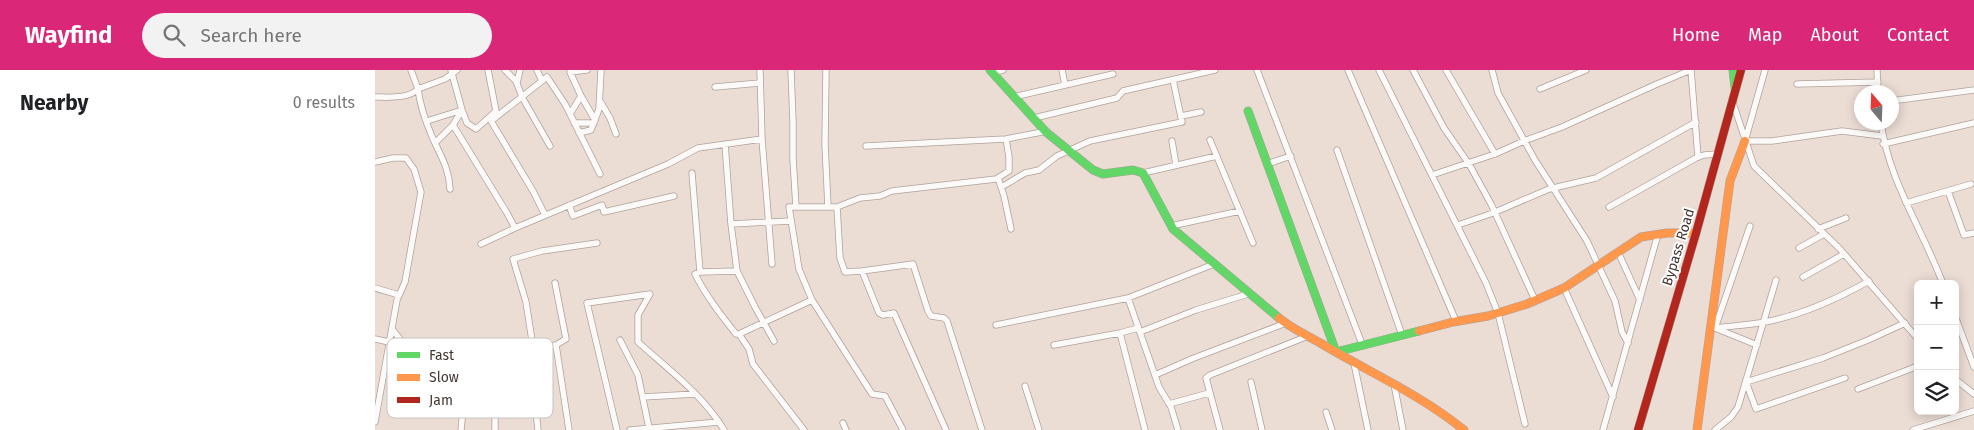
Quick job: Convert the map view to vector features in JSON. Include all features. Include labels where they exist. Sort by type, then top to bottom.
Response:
[{"type":"street","points":[[411,70],[427,121],[443,159],[449,178],[450,189]]},
{"type":"street","points":[[453,71],[467,123],[477,129],[496,111],[488,70]]},
{"type":"street","points":[[505,70],[517,83],[522,97],[549,146]]},
{"type":"street","points":[[517,83],[520,70]]},
{"type":"street","points":[[537,70],[541,81]]},
{"type":"street","points":[[541,81],[543,70]]},
{"type":"street","points":[[587,70],[570,72],[595,121]]},
{"type":"street","points":[[579,133],[591,130],[595,121],[600,101],[601,70]]},
{"type":"street","points":[[760,70],[762,139],[772,264]]},
{"type":"street","points":[[791,70],[793,159],[797,207]]},
{"type":"street","points":[[826,70],[825,144],[828,207]]},
{"type":"street","points":[[991,72],[1003,70]]},
{"type":"street","points":[[1062,70],[1065,85]]},
{"type":"street","points":[[1034,118],[1117,98],[1123,91],[1215,70]]},
{"type":"street","points":[[1257,70],[1362,344]]},
{"type":"street","points":[[1348,70],[1456,321]]},
{"type":"street","points":[[1379,70],[1458,225],[1498,313],[1525,424]]},
{"type":"street","points":[[1413,70],[1444,128],[1469,164],[1491,204],[1493,213],[1535,300]]},
{"type":"street","points":[[1446,70],[1495,154]]},
{"type":"street","points":[[1492,70],[1498,93],[1524,140],[1587,241],[1615,301],[1622,332],[1628,343]]},
{"type":"street","points":[[1540,89],[1586,70]]},
{"type":"street","points":[[1432,176],[1469,164],[1524,140],[1562,127],[1691,70],[1698,157]]},
{"type":"street","points":[[1733,70],[1735,90]]},
{"type":"street","name":"Bypass Road","points":[[1638,430],[1687,256],[1696,233],[1741,70]]},
{"type":"street","points":[[1697,430],[1713,328],[1730,181],[1745,141],[1765,70]]},
{"type":"street","points":[[1797,84],[1878,82],[1877,70]]},
{"type":"street","points":[[375,97],[403,96],[415,92],[417,89],[445,79],[453,71]]},
{"type":"street","points":[[991,72],[1067,151],[1098,173],[1140,171],[1143,173],[1217,156]]},
{"type":"street","points":[[1013,97],[1113,74]]},
{"type":"street","points":[[545,215],[533,191],[491,121],[547,77],[570,114],[600,174]]},
{"type":"street","points":[[1005,185],[1025,173],[1039,170],[1067,151],[1090,141],[1182,122],[1173,80]]},
{"type":"street","points":[[715,87],[760,83]]},
{"type":"street","points":[[1899,100],[1974,90]]},
{"type":"street","points":[[570,114],[581,96]]},
{"type":"street","points":[[600,101],[617,134]]},
{"type":"street","points":[[1733,101],[1753,166],[1845,254],[1914,334]]},
{"type":"street","points":[[427,121],[462,110]]},
{"type":"street","points":[[435,143],[453,125],[462,110]]},
{"type":"street","points":[[1248,111],[1336,352]]},
{"type":"street","points":[[1181,116],[1201,112]]},
{"type":"street","points":[[574,123],[595,121]]},
{"type":"street","points":[[1458,225],[1493,213],[1553,188],[1596,178],[1696,122]]},
{"type":"street","points":[[1883,144],[1974,123]]},
{"type":"street","points":[[453,125],[515,228]]},
{"type":"street","points":[[1882,130],[1883,144],[1906,203],[1936,264],[1942,280]]},
{"type":"street","points":[[866,146],[1006,139],[1047,131]]},
{"type":"street","points":[[1745,141],[1772,141],[1841,131],[1883,136]]},
{"type":"street","points":[[481,244],[668,164],[698,148],[762,139]]},
{"type":"street","points":[[903,430],[885,396],[872,394],[812,300],[799,269],[789,207],[837,207],[860,198],[880,196],[891,191],[998,178],[1009,171],[1006,139]]},
{"type":"street","points":[[1210,140],[1253,243]]},
{"type":"street","points":[[1172,141],[1175,165]]},
{"type":"street","points":[[725,144],[731,224],[737,270],[774,341]]},
{"type":"street","points":[[1337,150],[1402,335]]},
{"type":"street","points":[[1609,207],[1698,157],[1718,154]]},
{"type":"street","points":[[1267,164],[1291,156]]},
{"type":"street","points":[[375,162],[393,158],[406,158],[414,169],[421,192],[405,282],[399,294],[390,338]]},
{"type":"street","points":[[692,173],[700,272]]},
{"type":"street","points":[[1143,173],[1171,226],[1248,294],[1286,323],[1423,401],[1464,430]]},
{"type":"street","points":[[998,178],[1005,196],[1011,229]]},
{"type":"street","points":[[1906,203],[1971,184]]},
{"type":"street","points":[[1948,191],[1964,236],[1974,232]]},
{"type":"street","points":[[569,205],[573,216],[602,205],[604,212],[674,196]]},
{"type":"street","points":[[837,207],[840,258],[843,270],[847,273],[913,264],[928,312],[931,316],[944,318],[947,321],[982,430]]},
{"type":"street","points":[[1171,226],[1240,211]]},
{"type":"street","points":[[1818,229],[1846,218]]},
{"type":"street","points":[[731,224],[791,221]]},
{"type":"street","points":[[1713,328],[1751,226]]},
{"type":"street","points":[[1336,352],[1456,321],[1498,313],[1564,288],[1641,237],[1658,234],[1696,233]]},
{"type":"street","points":[[1603,430],[1658,234]]},
{"type":"street","points":[[1799,248],[1824,234]]},
{"type":"street","points":[[532,338],[526,302],[513,259],[542,251],[597,244]]},
{"type":"street","points":[[1618,252],[1640,300]]},
{"type":"street","points":[[1803,277],[1845,254]]},
{"type":"street","points":[[996,325],[1128,298],[1214,264]]},
{"type":"street","points":[[737,270],[700,272],[695,274],[702,289],[735,334],[739,334],[749,349],[753,364],[804,430]]},
{"type":"street","points":[[861,271],[879,313],[883,315],[894,313],[946,430]]},
{"type":"street","points":[[1715,430],[1731,417],[1739,407],[1765,322],[1775,280]]},
{"type":"street","points":[[1713,328],[1765,322],[1808,310],[1869,281]]},
{"type":"street","points":[[553,345],[566,339],[555,283]]},
{"type":"street","points":[[375,288],[399,294]]},
{"type":"street","points":[[1564,288],[1613,397]]},
{"type":"street","points":[[617,430],[587,303],[650,294],[638,315],[638,342],[714,413],[724,430]]},
{"type":"street","points":[[1054,344],[1139,330],[1248,294]]},
{"type":"street","points":[[1128,298],[1159,387],[1169,404],[1178,430]]},
{"type":"street","points":[[739,334],[812,300]]},
{"type":"street","points":[[1155,375],[1286,323]]},
{"type":"street","points":[[1746,382],[1823,358],[1905,323]]},
{"type":"street","points":[[1958,325],[1974,367]]},
{"type":"street","points":[[1713,328],[1757,345]]},
{"type":"street","points":[[392,329],[400,338]]},
{"type":"street","points":[[1120,333],[1145,430]]},
{"type":"street","points":[[1220,430],[1206,378],[1308,336]]},
{"type":"street","points":[[620,340],[638,375],[649,428]]},
{"type":"street","points":[[556,345],[569,430]]},
{"type":"street","points":[[375,422],[387,353]]},
{"type":"street","points":[[1354,363],[1368,430]]},
{"type":"street","points":[[1858,389],[1914,368]]},
{"type":"street","points":[[1746,382],[1756,409],[1845,378]]},
{"type":"street","points":[[1959,381],[1974,394]]},
{"type":"street","points":[[1251,382],[1262,430]]},
{"type":"street","points":[[1394,384],[1403,430]]},
{"type":"street","points":[[1025,386],[1039,430]]},
{"type":"street","points":[[1169,404],[1209,393]]},
{"type":"street","points":[[643,397],[695,394]]},
{"type":"street","points":[[1913,430],[1974,411]]},
{"type":"street","points":[[1326,412],[1332,430]]},
{"type":"street","points":[[630,430],[708,427],[719,422]]},
{"type":"street","points":[[843,423],[847,430]]},
{"type":"traffic: fast","points":[[990,70],[1046,132],[1093,170],[1103,174],[1133,170],[1143,173],[1173,229],[1279,318]]},
{"type":"traffic: fast","points":[[1733,70],[1735,88]]},
{"type":"traffic: fast","points":[[1248,111],[1336,352],[1419,331]]},
{"type":"traffic: slow","points":[[1697,430],[1730,181],[1745,141]]},
{"type":"traffic: slow","points":[[1419,331],[1453,322],[1488,316],[1527,304],[1564,288],[1641,237],[1667,233],[1696,233]]},
{"type":"traffic: slow","points":[[1279,318],[1300,332],[1413,395],[1464,430]]},
{"type":"traffic: jam","points":[[1638,430],[1696,233],[1741,70]]}]
